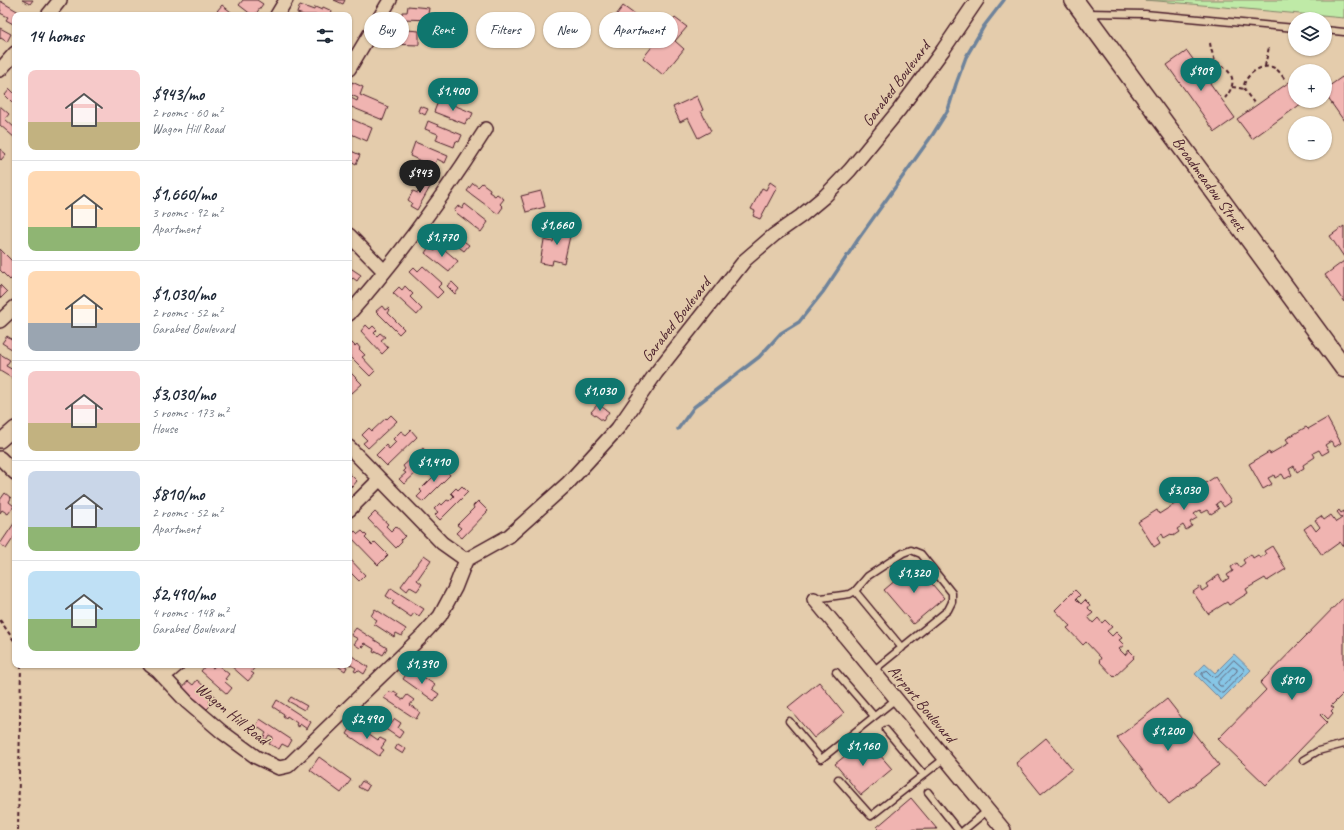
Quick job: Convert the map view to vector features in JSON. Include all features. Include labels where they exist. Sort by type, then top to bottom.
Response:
[{"type":"street","points":[[50,12],[60,0]]},
{"type":"street","points":[[279,12],[286,0]]},
{"type":"street","points":[[352,64],[390,0]]},
{"type":"street","name":"Garabed Boulevard","points":[[466,560],[509,536],[568,483],[618,428],[661,366],[745,260],[774,235],[801,216],[825,196],[850,170],[899,110],[944,50],[977,0]]},
{"type":"street","name":"Broadmeadow Street","points":[[1079,6],[1344,366]]},
{"type":"street","points":[[0,70],[12,56]]},
{"type":"street","points":[[352,310],[431,211],[486,129]]},
{"type":"street","points":[[352,238],[384,271]]},
{"type":"street","points":[[0,321],[12,310]]},
{"type":"street","points":[[0,441],[12,431]]},
{"type":"street","points":[[352,450],[442,543],[466,560]]},
{"type":"street","points":[[0,458],[12,470]]},
{"type":"street","points":[[352,507],[380,479]]},
{"type":"street","name":"Wagon Hill Road","points":[[154,668],[188,702],[222,732],[256,757],[279,768],[288,766],[421,637],[440,616],[455,588],[466,560]]},
{"type":"street","name":"Airport Boulevard","points":[[814,599],[1004,830]]},
{"type":"street","points":[[154,668],[170,671],[174,668]]},
{"type":"lane","points":[[1079,6],[1145,14],[1288,27]]},
{"type":"lane","points":[[1332,31],[1344,32]]},
{"type":"lane","points":[[814,599],[850,594],[855,591],[868,576],[903,553],[911,550],[921,554],[952,593],[952,602],[948,610],[873,671]]},
{"type":"lane","points":[[855,591],[902,648]]},
{"type":"lane","points":[[836,672],[874,716]]},
{"type":"lane","points":[[789,721],[822,758],[896,699]]},
{"type":"lane","points":[[886,730],[923,774]]},
{"type":"lane","points":[[1304,760],[1318,750],[1344,744]]},
{"type":"lane","points":[[838,779],[871,816],[945,758]]},
{"type":"lane","points":[[928,792],[958,830]]},
{"type":"lane","points":[[964,830],[988,810]]},
{"type":"path","points":[[1210,43],[1215,61],[1229,70],[1233,81],[1232,87],[1225,98]]},
{"type":"path","points":[[1265,66],[1269,47]]},
{"type":"path","points":[[1203,65],[1215,61]]},
{"type":"path","points":[[1254,102],[1244,86],[1251,74],[1255,71],[1265,66],[1276,69],[1286,81]]},
{"type":"path","points":[[1232,87],[1245,89]]},
{"type":"path","points":[[0,620],[12,638]]},
{"type":"path","points":[[18,830],[21,668]]},
{"type":"green space","points":[[1144,0],[1344,0],[1344,18],[1332,17],[1332,12],[1288,13]]},
{"type":"water","points":[[1234,654],[1251,670],[1221,700],[1195,674],[1205,664],[1215,673]]},
{"type":"building","points":[[22,0],[33,0],[30,4]]},
{"type":"building","points":[[243,0],[257,0],[263,4],[257,12],[248,12],[239,5]]},
{"type":"building","points":[[334,0],[345,0],[343,4]]},
{"type":"building","points":[[0,1],[19,12],[12,12],[12,23],[6,20],[8,17],[0,13]]},
{"type":"building","points":[[222,5],[231,12],[218,12],[217,11]]},
{"type":"building","points":[[300,5],[314,10],[315,7],[322,10],[323,7],[332,11],[332,12],[297,12]]},
{"type":"building","points":[[408,6],[429,8],[428,12],[417,12],[417,19],[409,19],[409,12],[407,12]]},
{"type":"building","points":[[623,6],[631,12],[618,12]]},
{"type":"building","points":[[678,20],[687,27],[678,38]]},
{"type":"building","points":[[0,28],[11,34],[7,42],[1,38],[0,39]]},
{"type":"building","points":[[409,30],[417,31],[417,45],[409,45]]},
{"type":"building","points":[[678,44],[684,49],[663,75],[643,58],[651,48],[678,48]]},
{"type":"building","points":[[1187,51],[1235,118],[1215,132],[1167,65]]},
{"type":"building","points":[[1342,77],[1344,80],[1344,121],[1332,104],[1332,84]]},
{"type":"building","points":[[352,82],[363,87],[360,95],[388,107],[383,120],[352,107],[352,98],[357,101],[358,98],[352,95]]},
{"type":"building","points":[[1288,83],[1288,108],[1295,108],[1252,139],[1237,119]]},
{"type":"building","points":[[10,89],[12,91],[12,102],[5,95]]},
{"type":"building","points":[[697,96],[703,110],[701,111],[711,131],[698,138],[688,118],[680,122],[673,107]]},
{"type":"building","points":[[439,99],[473,113],[470,120],[467,119],[465,124],[434,112]]},
{"type":"building","points":[[0,106],[9,114],[5,119],[12,125],[12,135],[0,125]]},
{"type":"building","points":[[420,106],[428,109],[425,115],[418,111]]},
{"type":"building","points":[[352,119],[372,128],[367,141],[352,134]]},
{"type":"building","points":[[428,121],[462,135],[459,142],[456,141],[454,147],[436,140],[438,134],[425,129]]},
{"type":"building","points":[[415,142],[448,156],[445,163],[437,159],[431,173],[421,168],[423,162],[410,156]]},
{"type":"building","points":[[0,149],[6,154],[1,160],[0,159]]},
{"type":"building","points":[[352,151],[360,155],[356,164],[352,162]]},
{"type":"building","points":[[427,177],[434,180],[417,210],[410,206],[412,203],[408,200],[413,191],[418,193]]},
{"type":"building","points":[[770,182],[777,187],[760,219],[753,216],[755,211],[751,209],[762,188],[766,190]]},
{"type":"building","points":[[473,183],[478,187],[482,183],[490,189],[489,192],[495,196],[497,194],[504,199],[500,204],[503,207],[498,214],[467,191]]},
{"type":"building","points":[[541,191],[545,207],[526,212],[521,196]]},
{"type":"building","points":[[465,204],[488,222],[481,232],[454,211],[458,206],[462,209]]},
{"type":"building","points":[[451,224],[461,232],[457,236],[469,245],[464,251],[439,232],[444,226],[447,228]]},
{"type":"building","points":[[557,224],[572,227],[564,263],[553,260],[552,265],[540,263],[544,240],[553,242]]},
{"type":"building","points":[[1344,226],[1344,257],[1330,236]]},
{"type":"building","points":[[439,245],[458,261],[449,272],[425,253],[429,247],[435,251]]},
{"type":"building","points":[[0,249],[12,261],[12,278],[10,280],[0,270]]},
{"type":"building","points":[[1344,261],[1344,302],[1325,275]]},
{"type":"building","points":[[423,266],[442,283],[438,287],[443,292],[437,298],[409,272],[414,267],[418,271]]},
{"type":"building","points":[[352,269],[361,275],[357,281],[353,278],[352,279]]},
{"type":"building","points":[[452,282],[459,289],[455,294],[447,286]]},
{"type":"building","points":[[0,285],[7,292],[1,298],[0,297]]},
{"type":"building","points":[[405,286],[413,294],[410,297],[422,309],[417,315],[393,293],[399,287],[402,290]]},
{"type":"building","points":[[382,306],[385,310],[388,308],[390,310],[388,313],[404,329],[399,334],[376,311]]},
{"type":"building","points":[[366,325],[370,329],[373,326],[377,330],[374,333],[377,336],[380,333],[385,337],[381,340],[388,348],[382,354],[361,331]]},
{"type":"building","points":[[7,336],[12,339],[12,349],[2,343]]},
{"type":"building","points":[[352,343],[355,346],[357,344],[360,348],[359,349],[365,355],[362,357],[375,371],[370,376],[352,358]]},
{"type":"building","points":[[0,354],[10,360],[6,366],[12,369],[12,378],[0,371]]},
{"type":"building","points":[[352,374],[362,384],[352,393]]},
{"type":"building","points":[[598,404],[609,412],[603,421],[591,412]]},
{"type":"building","points":[[391,415],[397,421],[368,448],[363,443],[367,440],[362,435],[369,428],[372,431]]},
{"type":"building","points":[[1327,418],[1341,443],[1335,447],[1331,441],[1325,445],[1329,451],[1322,455],[1319,450],[1313,453],[1315,457],[1303,465],[1304,468],[1297,472],[1294,466],[1289,469],[1292,475],[1285,479],[1282,474],[1275,478],[1274,475],[1268,478],[1272,484],[1263,489],[1249,464],[1269,452],[1270,454],[1289,443],[1286,439],[1306,427],[1308,429]]},
{"type":"building","points":[[411,430],[417,437],[387,466],[376,455],[386,445],[389,449],[396,442],[393,439],[401,431],[406,435]]},
{"type":"building","points":[[423,448],[432,458],[404,484],[399,479],[406,473],[403,471],[405,469],[403,466]]},
{"type":"building","points":[[441,465],[450,475],[423,502],[417,497],[422,492],[420,490],[434,476],[432,475]]},
{"type":"building","points":[[352,476],[357,481],[352,487]]},
{"type":"building","points":[[1215,477],[1231,502],[1224,507],[1220,501],[1216,504],[1219,509],[1211,514],[1208,510],[1202,513],[1200,510],[1194,514],[1197,518],[1190,522],[1192,526],[1186,530],[1183,525],[1177,529],[1179,532],[1173,536],[1171,534],[1164,538],[1162,534],[1157,538],[1160,543],[1154,547],[1138,522],[1157,510],[1159,514],[1178,502],[1175,498],[1194,486],[1196,489]]},
{"type":"building","points":[[462,486],[468,492],[440,520],[435,515],[438,512],[434,509],[440,503],[442,505],[447,500],[449,501],[454,496],[451,493],[456,488],[458,490]]},
{"type":"building","points":[[5,493],[11,498],[9,502],[12,504],[12,509],[8,514],[2,510],[0,513],[0,500]]},
{"type":"building","points":[[478,501],[488,511],[462,538],[456,533],[461,528],[457,525],[474,508],[473,506]]},
{"type":"building","points":[[1339,510],[1341,513],[1344,511],[1344,545],[1343,546],[1340,542],[1322,555],[1304,529],[1311,524],[1316,531],[1320,527],[1315,520],[1321,516],[1324,520],[1331,515],[1336,522],[1342,518],[1337,512]]},
{"type":"building","points":[[375,512],[388,524],[386,526],[391,531],[396,526],[405,536],[396,548],[368,519]]},
{"type":"building","points":[[12,526],[12,540],[6,549],[0,544]]},
{"type":"building","points":[[355,531],[358,534],[362,531],[367,536],[365,538],[372,545],[375,542],[388,555],[378,565],[352,538],[352,534]]},
{"type":"building","points":[[1272,546],[1286,569],[1267,581],[1265,578],[1246,589],[1248,593],[1229,605],[1227,602],[1208,614],[1193,592],[1200,587],[1202,591],[1208,587],[1206,584],[1219,575],[1223,582],[1229,578],[1227,575],[1233,571],[1231,567],[1237,563],[1240,567],[1245,563],[1243,560],[1251,554],[1253,558],[1258,555],[1260,558],[1266,554],[1264,551]]},
{"type":"building","points":[[424,555],[431,560],[417,580],[422,584],[417,591],[410,587],[407,591],[401,586]]},
{"type":"building","points":[[352,561],[365,575],[359,581],[352,574]]},
{"type":"building","points":[[915,564],[944,598],[913,624],[884,590]]},
{"type":"building","points":[[391,588],[424,609],[419,616],[414,613],[411,617],[392,604],[394,601],[386,596]]},
{"type":"building","points":[[1075,590],[1080,595],[1076,599],[1081,604],[1085,600],[1090,605],[1088,608],[1093,613],[1088,617],[1093,623],[1098,618],[1102,623],[1105,620],[1112,627],[1107,631],[1112,636],[1116,632],[1122,638],[1119,640],[1124,645],[1119,649],[1125,655],[1129,650],[1134,655],[1134,658],[1114,677],[1099,661],[1101,658],[1086,642],[1083,645],[1067,628],[1070,626],[1055,610]]},
{"type":"building","points":[[1344,597],[1344,693],[1331,706],[1334,708],[1331,711],[1333,713],[1328,719],[1322,713],[1320,715],[1327,722],[1266,785],[1218,739],[1266,690],[1260,683]]},
{"type":"building","points":[[375,609],[406,629],[402,636],[396,633],[394,637],[374,624],[377,620],[371,616]]},
{"type":"building","points":[[356,628],[387,648],[383,655],[376,651],[375,653],[373,652],[374,649],[364,643],[364,647],[362,646],[360,648],[354,644],[358,639],[352,636]]},
{"type":"building","points":[[352,656],[368,667],[364,674],[358,670],[356,672],[354,671],[356,668],[352,666]]},
{"type":"building","points":[[204,668],[222,668],[229,674],[225,679],[227,680],[225,682],[232,688],[227,694],[201,671]]},
{"type":"building","points":[[233,668],[254,668],[251,672],[254,674],[248,681]]},
{"type":"building","points":[[412,672],[415,674],[416,672],[435,685],[432,689],[439,694],[434,701],[403,679],[407,673],[410,674]]},
{"type":"building","points":[[197,680],[215,696],[209,702],[212,704],[207,709],[182,688],[188,681],[193,685]]},
{"type":"building","points":[[819,682],[844,713],[814,738],[788,707]]},
{"type":"building","points":[[389,691],[393,693],[394,691],[398,694],[397,696],[403,700],[407,695],[414,700],[410,705],[420,712],[416,719],[384,698]]},
{"type":"building","points":[[291,697],[307,706],[304,710],[288,701]]},
{"type":"building","points":[[1167,699],[1219,765],[1169,804],[1117,738]]},
{"type":"building","points":[[277,700],[311,722],[307,729],[300,724],[299,727],[296,725],[297,723],[287,716],[286,718],[283,716],[284,714],[273,707]]},
{"type":"building","points":[[370,709],[382,717],[384,714],[388,717],[386,720],[391,724],[395,719],[401,723],[398,728],[403,732],[399,738],[366,716]]},
{"type":"building","points":[[260,719],[292,740],[288,747],[282,744],[279,749],[269,744],[273,737],[269,735],[266,740],[263,738],[266,733],[256,726]]},
{"type":"building","points":[[356,725],[378,740],[380,738],[386,741],[381,748],[384,750],[379,756],[347,734],[352,726],[354,728]]},
{"type":"building","points":[[1046,738],[1072,769],[1041,794],[1016,763]]},
{"type":"building","points":[[866,739],[892,769],[861,795],[835,764]]},
{"type":"building","points":[[398,744],[406,749],[403,754],[395,749]]},
{"type":"building","points":[[319,757],[351,780],[341,793],[310,770]]},
{"type":"building","points":[[362,781],[369,786],[366,791],[358,787]]},
{"type":"building","points":[[911,798],[937,829],[880,830],[877,827]]},
{"type":"waterway","points":[[678,429],[694,407],[759,357],[781,333],[799,322],[823,292],[859,238],[933,134],[948,110],[966,57],[984,26],[1004,0]]}]
